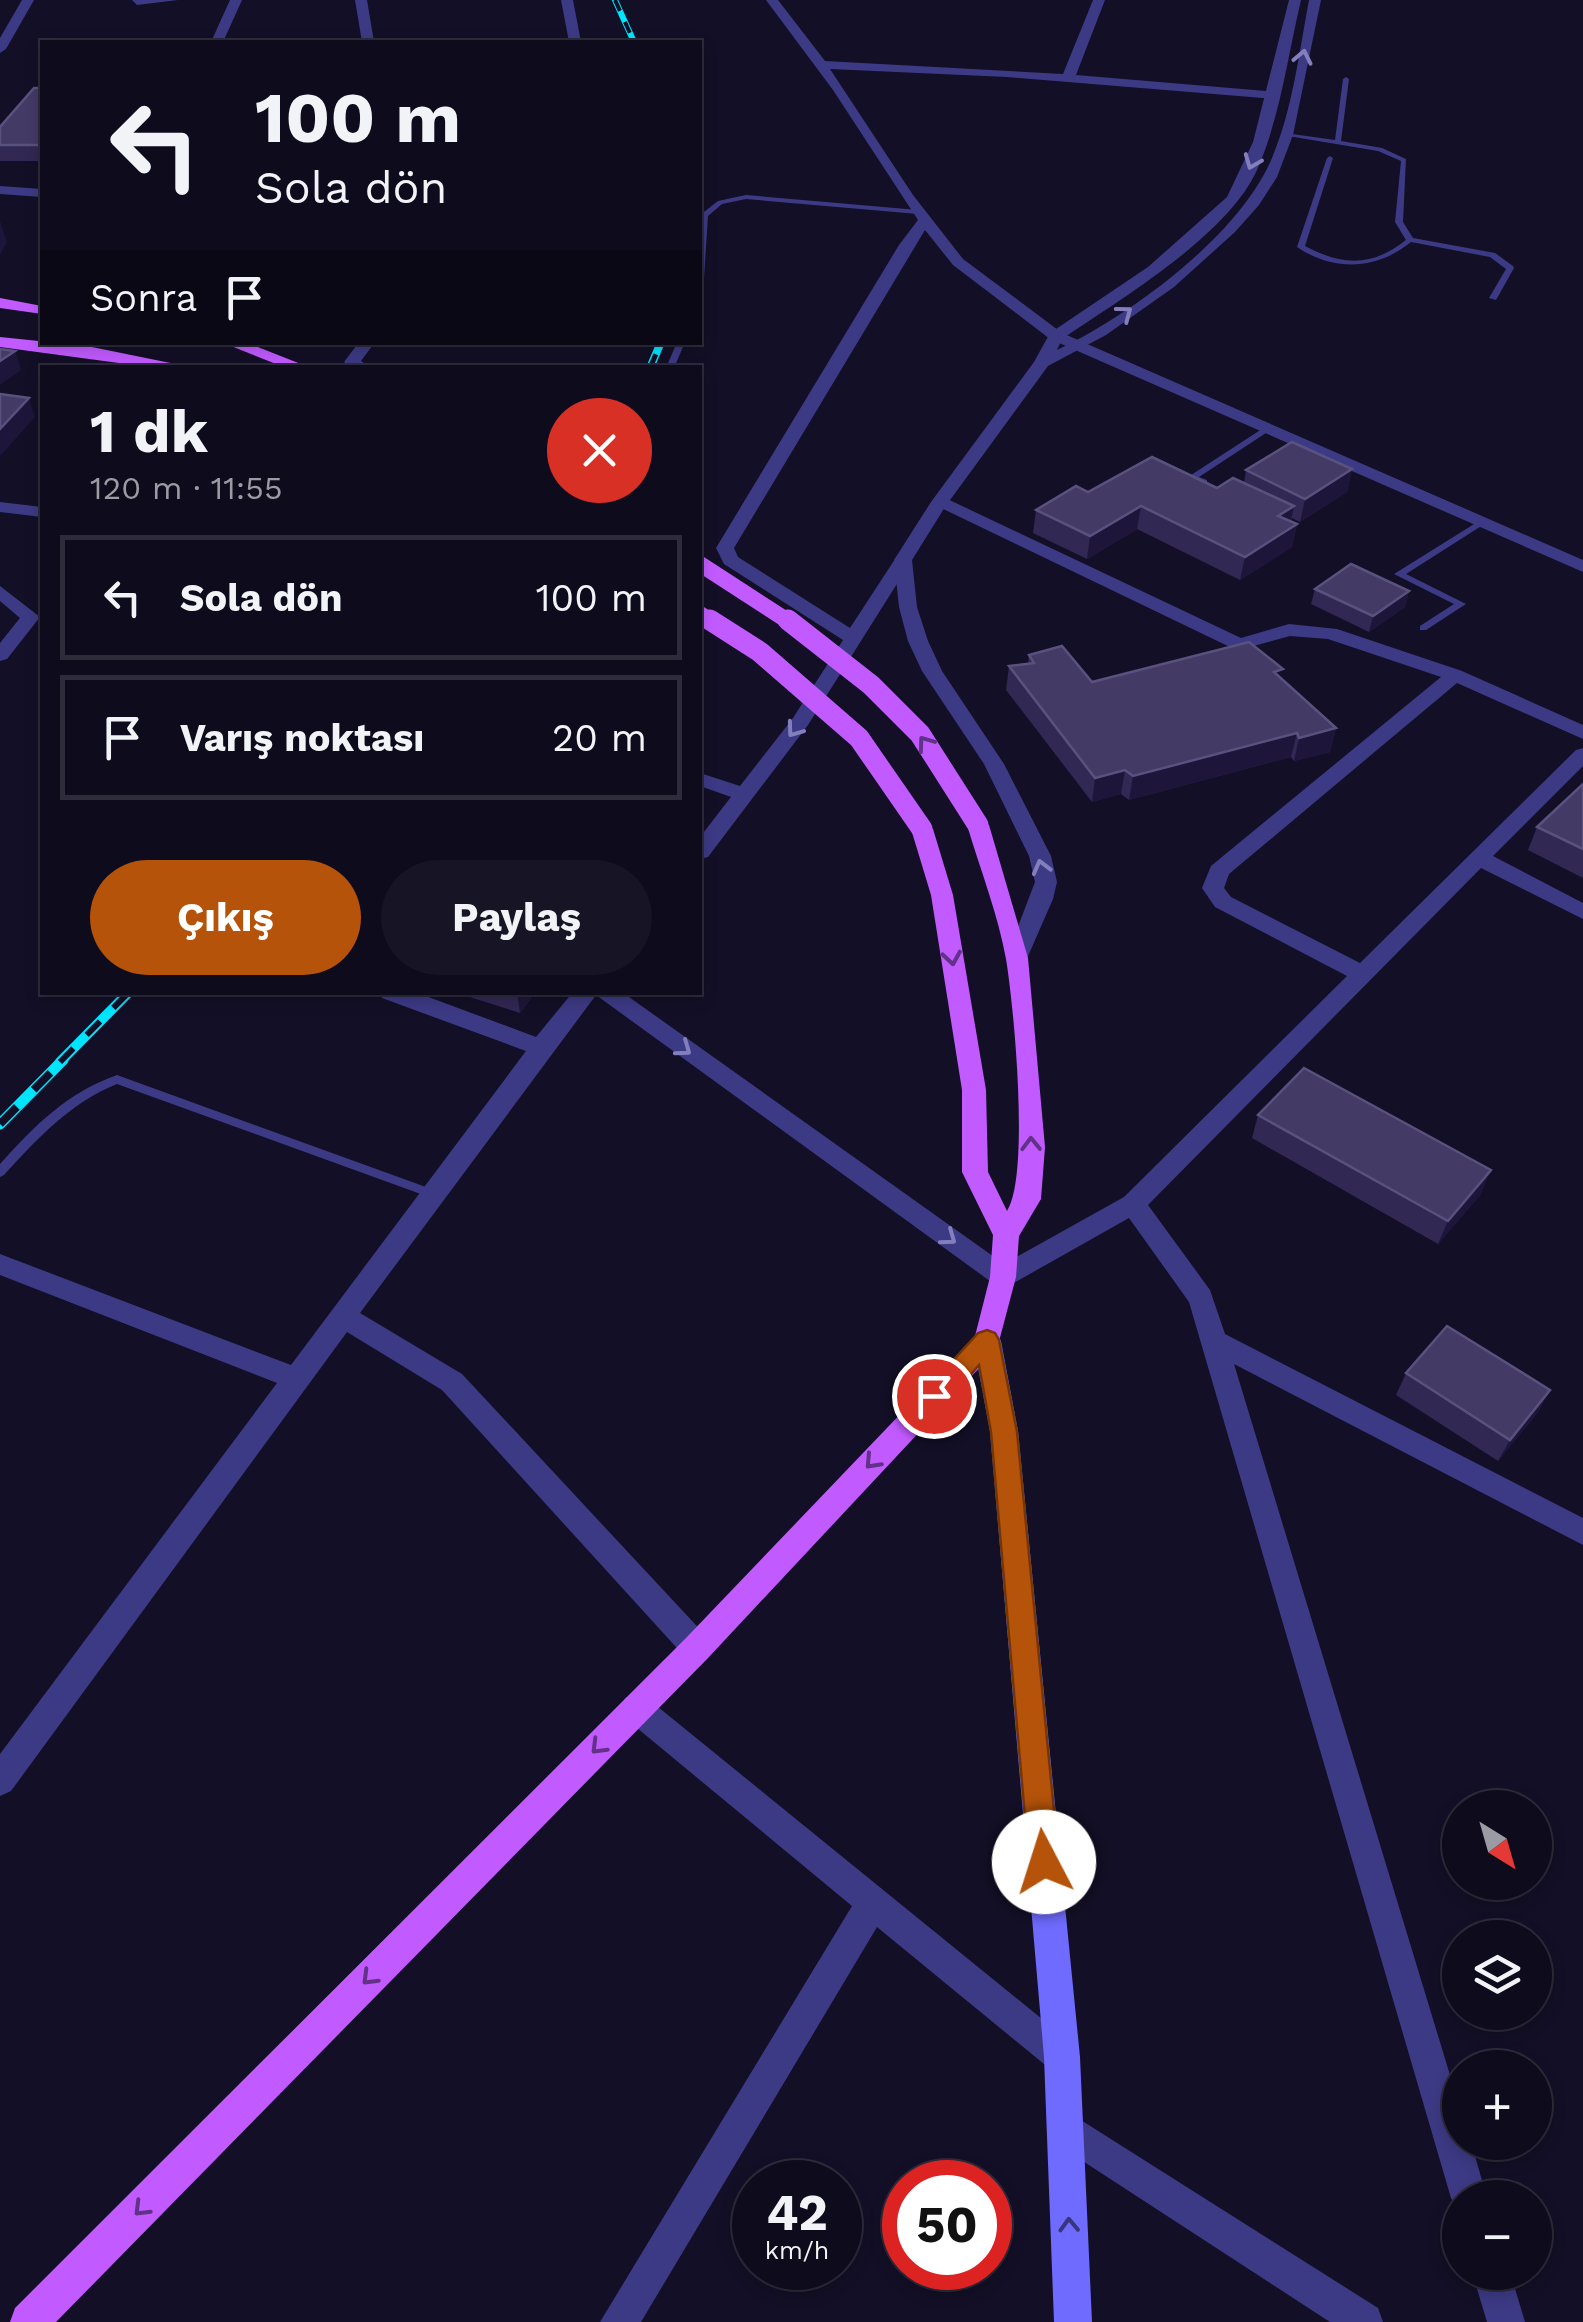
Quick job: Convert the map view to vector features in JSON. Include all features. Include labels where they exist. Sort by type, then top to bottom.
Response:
[{"type":"main road","points":[[0,303],[40,310]]},
{"type":"main road","points":[[0,342],[88,350],[170,365]]},
{"type":"main road","points":[[237,345],[295,365]]},
{"type":"main road","points":[[702,565],[840,660],[922,735],[978,825],[1017,958],[1033,1147],[1028,1199],[1006,1235],[1003,1277],[987,1340],[1004,1432],[1062,2057],[1074,2322]]},
{"type":"main road","points":[[702,615],[760,652],[859,738],[922,829],[942,895],[974,1090],[976,1172],[1006,1235]]},
{"type":"main road","points":[[29,2322],[696,1648],[987,1340]]},
{"type":"street","points":[[137,1],[172,0]]},
{"type":"street","points":[[218,40],[236,0]]},
{"type":"street","points":[[361,0],[368,40]]},
{"type":"street","points":[[567,0],[575,40]]},
{"type":"street","points":[[772,0],[822,65],[922,216],[958,262],[1056,336],[1583,567]]},
{"type":"street","points":[[1068,78],[1099,0]]},
{"type":"street","points":[[702,850],[801,722],[940,501],[1042,363],[1056,336],[1153,270],[1232,200],[1249,172],[1274,95],[1295,0]]},
{"type":"street","points":[[1042,363],[1081,347],[1228,232],[1254,204],[1272,175],[1285,134],[1315,0]]},
{"type":"street","points":[[0,49],[23,1]]},
{"type":"street","points":[[822,65],[1068,78],[1274,95]]},
{"type":"street","points":[[0,190],[40,194]]},
{"type":"street","points":[[851,637],[730,560],[726,548],[922,216]]},
{"type":"street","points":[[358,365],[352,362],[366,345]]},
{"type":"street","points":[[940,501],[1238,644],[1289,630],[1312,629],[1392,651],[1455,675],[1583,733]]},
{"type":"street","points":[[0,507],[40,512]]},
{"type":"street","points":[[904,560],[908,606],[918,641],[932,671],[994,764],[1040,856],[1046,882],[1017,958]]},
{"type":"street","points":[[0,592],[37,617],[0,654]]},
{"type":"street","points":[[1362,974],[1223,902],[1212,888],[1219,871],[1455,675]]},
{"type":"street","points":[[609,995],[1003,1277],[1133,1204],[1583,754]]},
{"type":"street","points":[[702,780],[746,795]]},
{"type":"street","points":[[1480,858],[1583,912]]},
{"type":"street","points":[[398,995],[541,1048]]},
{"type":"street","points":[[0,1780],[584,995]]},
{"type":"street","points":[[1133,1204],[1202,1298],[1464,2180]]},
{"type":"street","points":[[0,1264],[296,1379]]},
{"type":"street","points":[[343,1316],[452,1382],[696,1648]]},
{"type":"street","points":[[1214,1341],[1583,1532]]},
{"type":"street","points":[[636,1708],[1062,2057]]},
{"type":"street","points":[[619,2322],[873,1902]]},
{"type":"street","points":[[1065,2128],[1364,2322]]},
{"type":"street","points":[[1496,2290],[1506,2322]]},
{"type":"lane","points":[[1338,142],[1346,79]]},
{"type":"lane","points":[[1285,134],[1380,149],[1404,160],[1398,222],[1410,240],[1492,255],[1510,268],[1494,298]]},
{"type":"lane","points":[[1330,158],[1301,247],[1319,258],[1359,264],[1392,257],[1410,240]]},
{"type":"lane","points":[[702,246],[704,214],[720,202],[746,197],[922,216]]},
{"type":"lane","points":[[1209,484],[1192,477],[1268,429]]},
{"type":"lane","points":[[1423,628],[1461,604],[1400,574],[1482,523]]},
{"type":"lane","points":[[0,1172],[54,1112],[84,1092],[118,1078],[433,1194]]},
{"type":"building","points":[[34,88],[40,88],[40,145],[0,145],[0,127]]},
{"type":"building","points":[[0,349],[15,351],[0,361]]},
{"type":"building","points":[[0,394],[29,398],[0,429]]},
{"type":"building","points":[[1292,442],[1352,469],[1305,499],[1246,470]]},
{"type":"building","points":[[1152,457],[1217,488],[1233,478],[1294,506],[1278,516],[1297,524],[1245,557],[1141,506],[1090,536],[1036,510],[1076,486],[1088,492]]},
{"type":"building","points":[[1351,564],[1409,591],[1373,616],[1315,589]]},
{"type":"building","points":[[1249,642],[1283,669],[1274,672],[1336,728],[1299,738],[1297,733],[1133,776],[1125,770],[1095,778],[1009,666],[1034,663],[1029,655],[1062,646],[1092,682]]},
{"type":"building","points":[[1583,784],[1583,849],[1537,827]]},
{"type":"building","points":[[1304,1068],[1491,1170],[1448,1221],[1258,1115]]},
{"type":"building","points":[[1447,1326],[1550,1390],[1510,1440],[1406,1373]]},
{"type":"railway","points":[[615,0],[633,40]]},
{"type":"railway","points":[[651,365],[660,345]]},
{"type":"railway","points":[[60,1062],[126,995]]},
{"type":"railway","points":[[0,1124],[63,1060]]},
{"type":"route","points":[[934,1396],[987,1340],[1004,1432],[1044,1862]]}]
